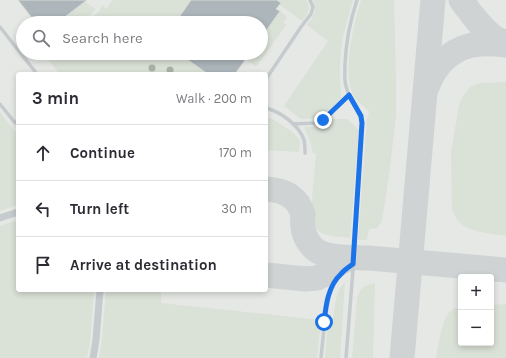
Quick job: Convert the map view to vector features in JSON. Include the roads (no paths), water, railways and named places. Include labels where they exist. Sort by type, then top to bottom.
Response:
[{"type":"street","points":[[0,218],[16,213]]},
{"type":"street","points":[[93,358],[100,292]]},
{"type":"lane","points":[[268,76],[311,14],[313,7],[310,0]]},
{"type":"lane","points":[[346,358],[362,123],[361,116],[349,95],[345,75],[346,55],[352,14],[357,0]]},
{"type":"lane","points":[[0,27],[16,47]]},
{"type":"lane","points":[[26,60],[35,72]]},
{"type":"lane","points":[[293,124],[315,123],[323,120],[349,95]]},
{"type":"lane","points":[[0,104],[15,123],[16,122]]},
{"type":"lane","points":[[268,108],[274,110],[293,124],[301,133],[305,142],[305,153]]},
{"type":"lane","points":[[321,358],[327,299],[340,274],[353,264]]}]
